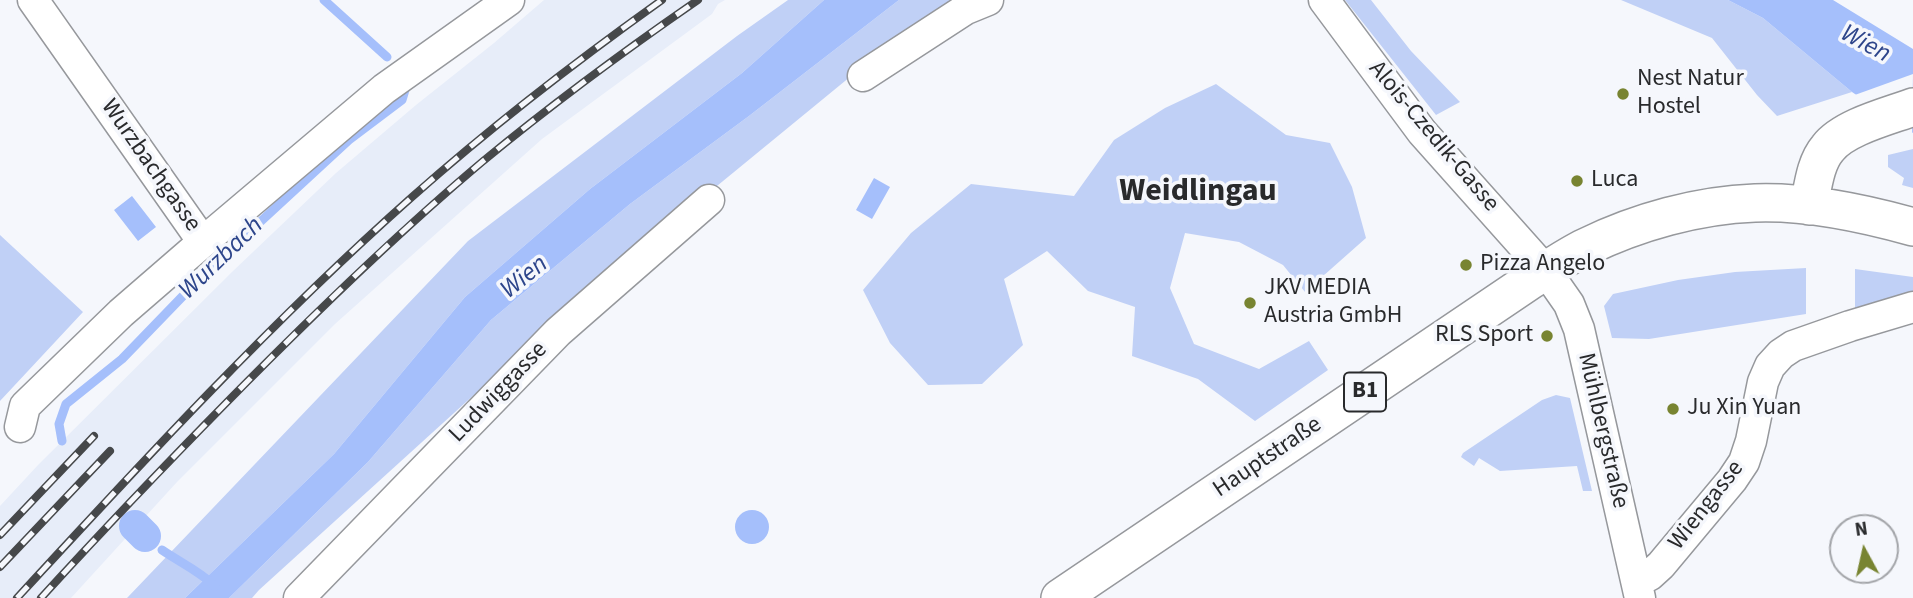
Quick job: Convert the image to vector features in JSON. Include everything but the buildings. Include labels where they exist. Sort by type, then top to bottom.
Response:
[{"type":"main road","points":[[1809,206],[1816,174],[1828,147],[1845,134],[1913,107]]},
{"type":"main road","name":"B1","points":[[1546,271],[1584,247],[1607,238],[1637,227],[1714,207],[1758,203],[1809,206],[1870,216],[1913,227]]},
{"type":"main road","name":"Hauptstraße","points":[[1060,598],[1546,271]]},
{"type":"street","name":"Wurzbachgasse","points":[[33,0],[203,242],[384,89],[509,0]]},
{"type":"street","name":"Alois-Czedik-Gasse","points":[[1324,0],[1422,132],[1546,271]]},
{"type":"street","points":[[863,76],[977,5]]},
{"type":"street","name":"Ludwiggasse","points":[[299,598],[558,332],[709,200]]},
{"type":"street","points":[[20,428],[25,406],[121,313],[203,242]]},
{"type":"street","name":"Mühlbergstraße","points":[[1546,271],[1569,304],[1579,330],[1639,590]]},
{"type":"street","name":"Wiengasse","points":[[1639,590],[1732,480],[1744,462],[1763,382],[1770,366],[1781,354],[1804,342],[1913,307]]},
{"type":"shaded area","points":[[544,0],[725,0],[718,4],[712,14],[542,139],[335,324],[177,482],[71,598],[0,598],[0,506],[233,271],[336,173]]},
{"type":"shaded area","points":[[788,0],[824,0],[742,73],[590,189],[465,297],[334,454],[185,598],[127,598],[468,241]]},
{"type":"shaded area","points":[[899,0],[962,0],[917,22],[584,295],[252,598],[229,598],[368,462],[491,320],[630,204]]},
{"type":"shaded area","points":[[1345,0],[1371,0],[1411,51],[1460,102],[1436,115]]},
{"type":"shaded area","points":[[1621,0],[1728,0],[1763,18],[1852,92],[1777,116],[1712,38]]},
{"type":"shaded area","points":[[1216,84],[1286,135],[1330,143],[1352,187],[1366,238],[1305,292],[1283,265],[1239,242],[1185,233],[1170,288],[1194,344],[1259,369],[1309,341],[1328,370],[1255,421],[1198,379],[1132,356],[1135,307],[1088,291],[1047,251],[1004,279],[1023,345],[982,384],[928,385],[890,343],[863,290],[911,233],[971,184],[1074,196],[1114,140],[1165,108]]},
{"type":"shaded area","points":[[1913,149],[1913,188],[1902,185],[1904,178],[1888,167],[1888,155]]},
{"type":"shaded area","points":[[0,235],[83,312],[0,401]]},
{"type":"shaded area","points":[[1806,268],[1806,314],[1649,339],[1612,338],[1604,306],[1613,294],[1678,280],[1735,272]]},
{"type":"shaded area","points":[[1855,269],[1913,277],[1913,295],[1855,310]]},
{"type":"shaded area","points":[[1556,395],[1570,398],[1592,491],[1583,491],[1577,466],[1500,471],[1479,458],[1474,466],[1461,457],[1463,453],[1542,400]]},
{"type":"water","name":"Wien","points":[[824,0],[899,0],[630,204],[491,320],[368,462],[229,598],[185,598],[334,454],[465,297],[590,189],[742,73]]},
{"type":"water","name":"Wien","points":[[1728,0],[1833,0],[1913,49],[1913,133],[1852,92],[1763,18]]},
{"type":"water","points":[[874,178],[890,187],[872,219],[856,210]]},
{"type":"water","points":[[132,196],[156,227],[138,241],[114,210]]},
{"type":"water","points":[[752,510],[764,515],[769,527],[764,539],[752,544],[740,539],[735,527],[740,515]]},
{"type":"pier","points":[[1913,74],[1912,137],[1852,96]]},
{"type":"waterway","name":"Wurzbach","points":[[324,0],[387,57]]},
{"type":"waterway","name":"Wurzbach","points":[[62,441],[59,424],[66,404],[122,359],[208,270],[349,140],[402,100],[405,90]]},
{"type":"waterway","name":"Wurzbach","points":[[135,526],[145,536]]},
{"type":"waterway","name":"Wurzbach","points":[[162,550],[215,586]]},
{"type":"railway","points":[[17,598],[209,393],[360,244],[503,120],[662,0]]},
{"type":"railway","points":[[41,598],[231,398],[385,248],[534,120],[698,0]]},
{"type":"railway","points":[[0,535],[94,436]]},
{"type":"railway","points":[[0,567],[110,451]]},
{"type":"place","name":"Nest Natur Hostel","points":[[1623,94]]},
{"type":"place","name":"Luca","points":[[1577,181]]},
{"type":"place","name":"Pizza Angelo","points":[[1466,265]]},
{"type":"place","name":"JKV MEDIA Austria GmbH","points":[[1250,303]]},
{"type":"place","name":"RLS Sport","points":[[1547,336]]},
{"type":"place","name":"Ju Xin Yuan","points":[[1673,409]]},
{"type":"district","name":"Weidlingau","points":[[1198,193]]}]
